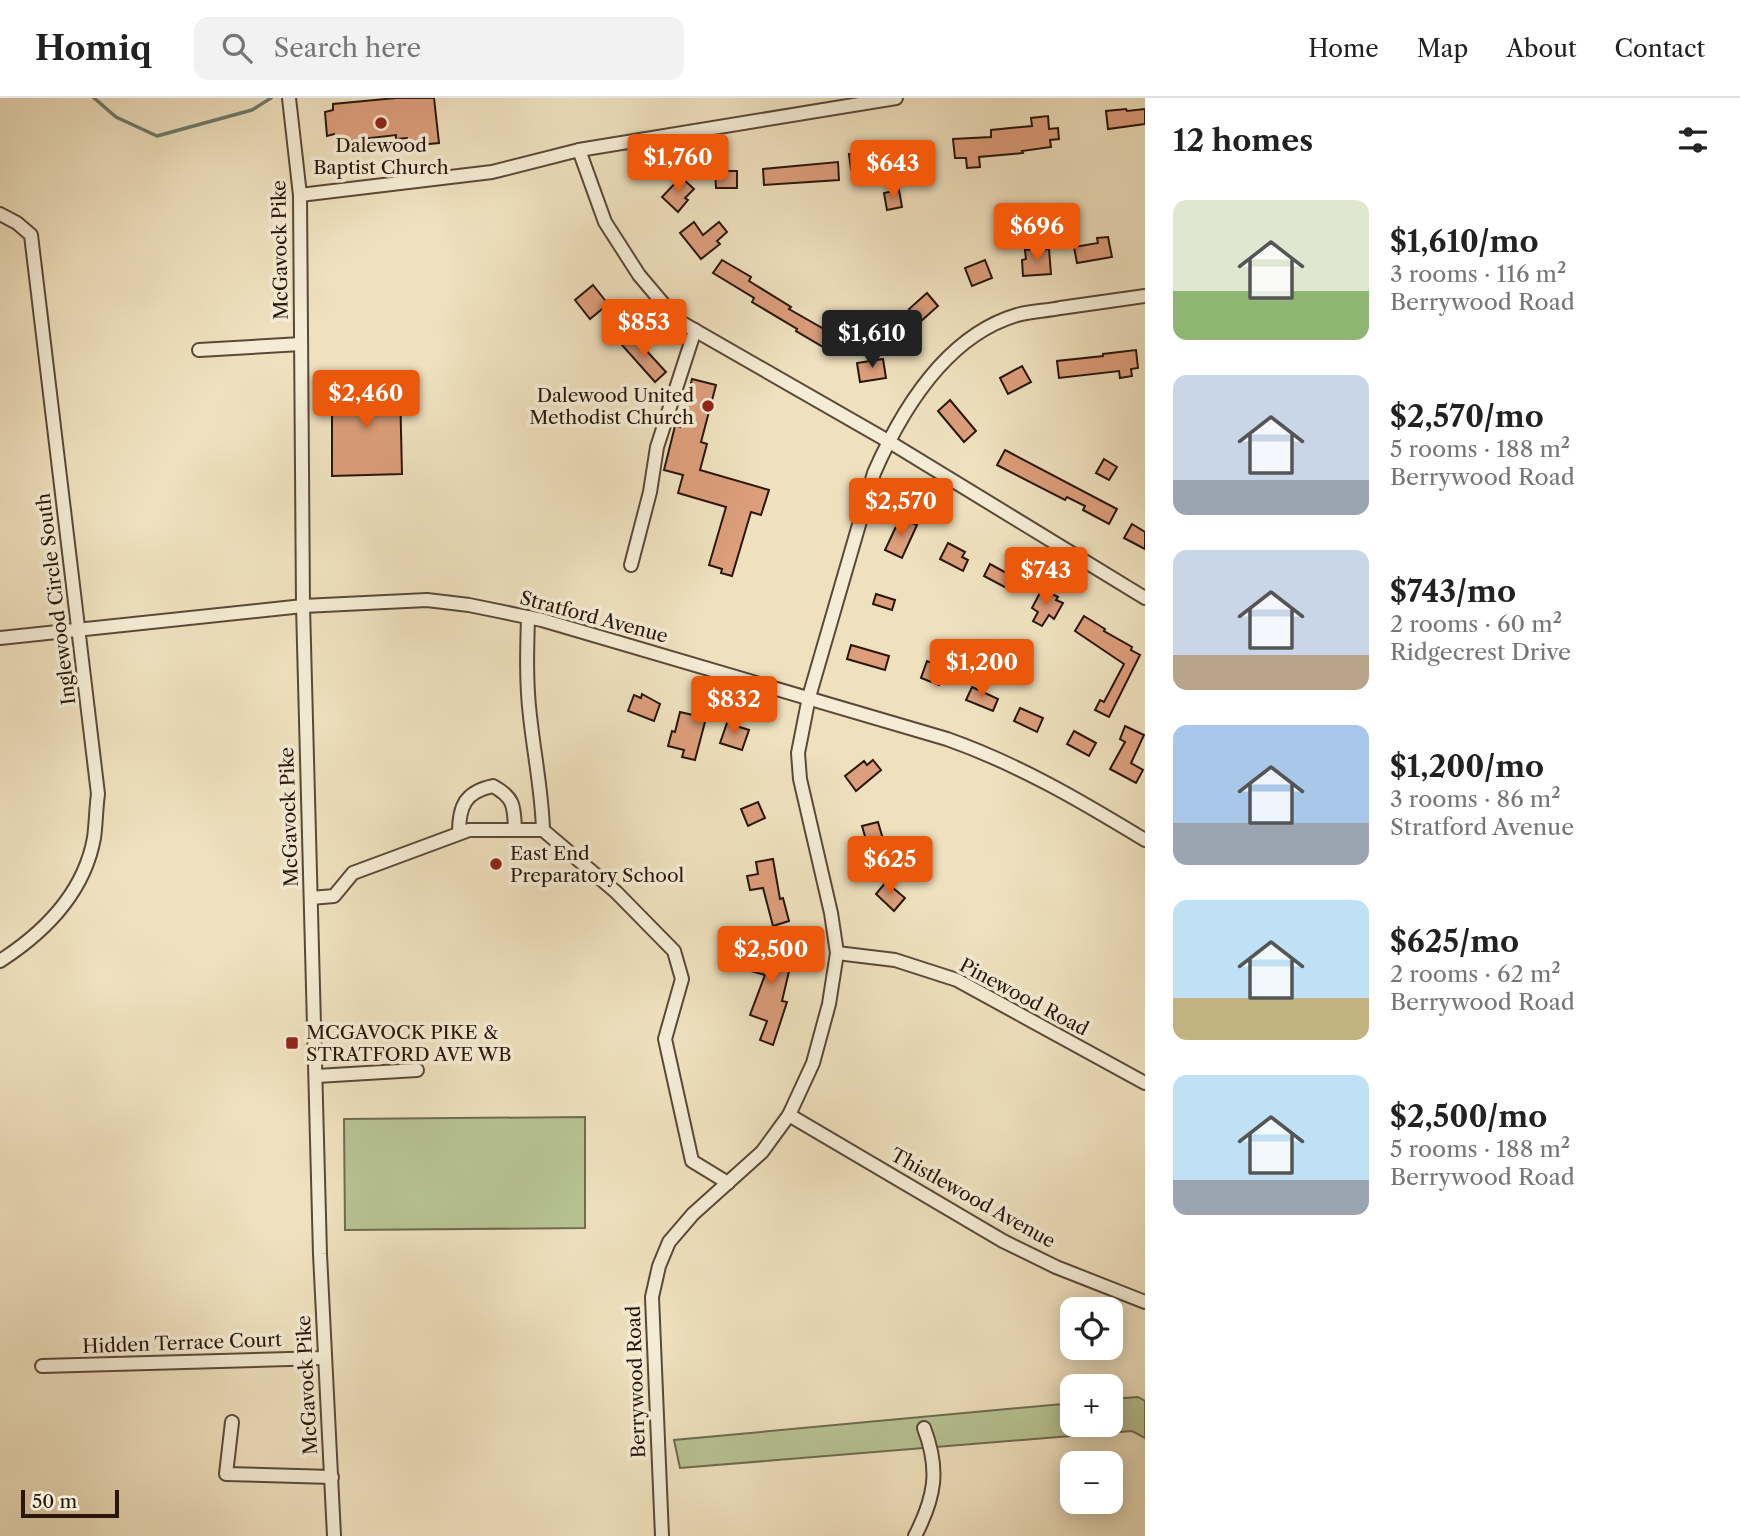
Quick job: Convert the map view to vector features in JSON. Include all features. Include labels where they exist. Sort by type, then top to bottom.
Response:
[{"type":"street","name":"McGavock Pike","points":[[289,98],[300,195],[303,606],[324,1357],[334,1536]]},
{"type":"street","points":[[300,195],[492,172],[579,150],[896,98]]},
{"type":"street","points":[[579,150],[605,222],[639,275],[677,320],[888,441],[1145,598]]},
{"type":"street","name":"Inglewood Circle South","points":[[0,214],[31,235],[97,794],[94,839],[84,871],[68,900],[48,925],[25,945],[0,961]]},
{"type":"street","name":"Berrywood Road","points":[[662,1536],[652,1297],[659,1266],[669,1242],[692,1214],[762,1152],[789,1115],[813,1063],[829,1004],[837,953],[831,913],[800,779],[798,753],[809,697],[874,473],[888,441],[910,404],[945,360],[971,336],[1017,315],[1145,296]]},
{"type":"street","points":[[631,565],[650,492],[657,447],[695,330]]},
{"type":"street","points":[[199,350],[301,344]]},
{"type":"street","name":"Stratford Avenue","points":[[0,638],[303,606],[427,600],[470,605],[528,617],[809,697],[992,755],[1145,839]]},
{"type":"street","points":[[528,617],[530,715],[542,798],[543,831]]},
{"type":"street","points":[[459,833],[459,813],[468,799],[478,789],[494,786],[506,793],[513,805],[515,830]]},
{"type":"street","points":[[311,898],[334,896],[353,873],[469,830],[543,831],[616,892],[674,951],[682,979],[665,1039],[692,1161],[728,1183]]},
{"type":"street","name":"Pinewood Road","points":[[837,953],[895,960],[957,980],[1145,1083]]},
{"type":"street","points":[[317,1076],[417,1070]]},
{"type":"street","name":"Thistlewood Avenue","points":[[789,1115],[1003,1241],[1145,1302]]},
{"type":"street","name":"Hidden Terrace Court","points":[[41,1366],[324,1357]]},
{"type":"street","points":[[232,1422],[226,1474],[332,1477]]},
{"type":"street","points":[[915,1536],[929,1508],[935,1473],[932,1449],[924,1428]]},
{"type":"green space","points":[[585,1117],[585,1228],[345,1230],[344,1119]]},
{"type":"green space","points":[[1138,1397],[1145,1401],[1145,1438],[1132,1431],[1123,1432],[1123,1398]]},
{"type":"green space","points":[[1060,1404],[1060,1437],[680,1468],[674,1440]]},
{"type":"building","name":"Dalewood Baptist Church","points":[[396,98],[434,98],[439,143],[408,146],[407,138],[396,139],[396,135],[335,142],[334,134],[327,136],[325,112],[333,110],[333,104]]},
{"type":"building","points":[[1145,109],[1145,124],[1108,129],[1106,111]]},
{"type":"building","points":[[1048,116],[1049,129],[1058,128],[1059,139],[1050,140],[1051,147],[979,157],[980,167],[967,168],[966,158],[955,158],[953,139],[991,137],[991,130],[1032,126],[1031,118]]},
{"type":"building","points":[[882,150],[884,167],[851,170],[849,154]]},
{"type":"building","points":[[838,162],[839,180],[764,185],[763,169]]},
{"type":"building","points":[[715,171],[737,171],[737,188],[716,188]]},
{"type":"building","points":[[681,177],[694,189],[685,198],[688,200],[678,212],[662,197]]},
{"type":"building","points":[[899,190],[902,207],[887,210],[884,193]]},
{"type":"building","points":[[694,222],[703,235],[719,222],[727,232],[717,241],[720,244],[701,259],[680,233]]},
{"type":"building","points":[[1108,237],[1112,257],[1077,263],[1074,247],[1098,243],[1097,238]]},
{"type":"building","points":[[1049,249],[1051,274],[1023,276],[1022,260],[1026,259],[1025,250]]},
{"type":"building","points":[[722,260],[751,277],[749,281],[791,307],[789,309],[838,337],[830,351],[752,302],[754,298],[713,273]]},
{"type":"building","points":[[985,260],[992,278],[972,286],[965,268]]},
{"type":"building","points":[[593,285],[608,304],[590,319],[575,300]]},
{"type":"building","points":[[927,293],[938,306],[920,322],[909,309]]},
{"type":"building","points":[[632,335],[666,372],[655,382],[622,345]]},
{"type":"building","points":[[1136,350],[1138,368],[1131,369],[1132,376],[1120,378],[1119,371],[1059,378],[1057,361]]},
{"type":"building","points":[[883,359],[886,378],[860,382],[857,363]]},
{"type":"building","points":[[1022,366],[1031,382],[1008,394],[1000,378]]},
{"type":"building","points":[[344,375],[356,375],[356,389],[400,388],[402,474],[332,476],[332,383],[344,382]]},
{"type":"building","points":[[692,379],[716,385],[701,442],[707,444],[700,470],[769,490],[761,515],[751,512],[732,576],[709,565],[726,507],[678,493],[683,475],[664,470],[675,426],[680,427]]},
{"type":"building","points":[[950,400],[976,431],[964,442],[938,411]]},
{"type":"building","points":[[1005,450],[1117,509],[1109,524],[1083,510],[1085,506],[1067,497],[1065,500],[997,465]]},
{"type":"building","points":[[1104,459],[1117,467],[1109,480],[1096,473]]},
{"type":"building","points":[[900,518],[917,525],[902,558],[885,550]]},
{"type":"building","points":[[1132,524],[1145,532],[1145,549],[1124,538]]},
{"type":"building","points":[[948,543],[965,552],[962,557],[968,560],[963,571],[940,559]]},
{"type":"building","points":[[990,564],[1019,580],[1012,591],[984,576]]},
{"type":"building","points":[[1042,589],[1058,597],[1056,600],[1063,603],[1054,619],[1049,615],[1042,626],[1033,621],[1038,612],[1032,608]]},
{"type":"building","points":[[876,594],[895,600],[892,610],[873,604]]},
{"type":"building","points":[[1084,616],[1140,655],[1109,717],[1095,710],[1100,700],[1104,702],[1124,664],[1075,631]]},
{"type":"building","points":[[851,645],[889,656],[885,670],[847,659]]},
{"type":"building","points":[[992,652],[1018,664],[1012,677],[986,666]]},
{"type":"building","points":[[940,659],[958,666],[951,684],[941,681],[939,685],[921,678],[927,661],[937,665]]},
{"type":"building","points":[[972,687],[998,699],[993,711],[966,700]]},
{"type":"building","points":[[642,694],[660,704],[654,721],[628,711],[634,695],[641,698]]},
{"type":"building","points":[[1020,708],[1043,718],[1037,732],[1014,721]]},
{"type":"building","points":[[680,712],[706,718],[695,760],[682,757],[684,750],[668,746]]},
{"type":"building","points":[[727,723],[749,730],[742,750],[720,743]]},
{"type":"building","points":[[1125,726],[1144,735],[1131,763],[1143,770],[1136,783],[1110,769],[1125,742],[1120,739]]},
{"type":"building","points":[[1074,731],[1096,743],[1089,756],[1067,744]]},
{"type":"building","points":[[873,760],[881,770],[856,791],[845,776],[864,761],[867,765]]},
{"type":"building","points":[[758,802],[765,818],[748,826],[741,809]]},
{"type":"building","points":[[878,822],[885,846],[869,850],[862,826]]},
{"type":"building","points":[[773,859],[780,899],[783,898],[789,921],[773,926],[763,888],[750,890],[747,876],[758,874],[756,862]]},
{"type":"building","points":[[886,882],[905,898],[894,911],[876,894]]},
{"type":"building","points":[[770,941],[795,946],[782,1001],[787,1002],[773,1045],[760,1040],[767,1021],[750,1015],[765,975],[744,969],[748,951],[767,956]]},
{"type":"waterway","points":[[94,98],[116,117],[157,136],[252,110],[271,98]]},
{"type":"place","name":"Dalewood Baptist Church","points":[[381,123]]},
{"type":"place","name":"Dalewood United Methodist Church","points":[[708,406]]},
{"type":"place","name":"East End Preparatory School","points":[[496,864]]},
{"type":"place","name":"MCGAVOCK PIKE & STRATFORD AVE WB","points":[[292,1043]]}]
